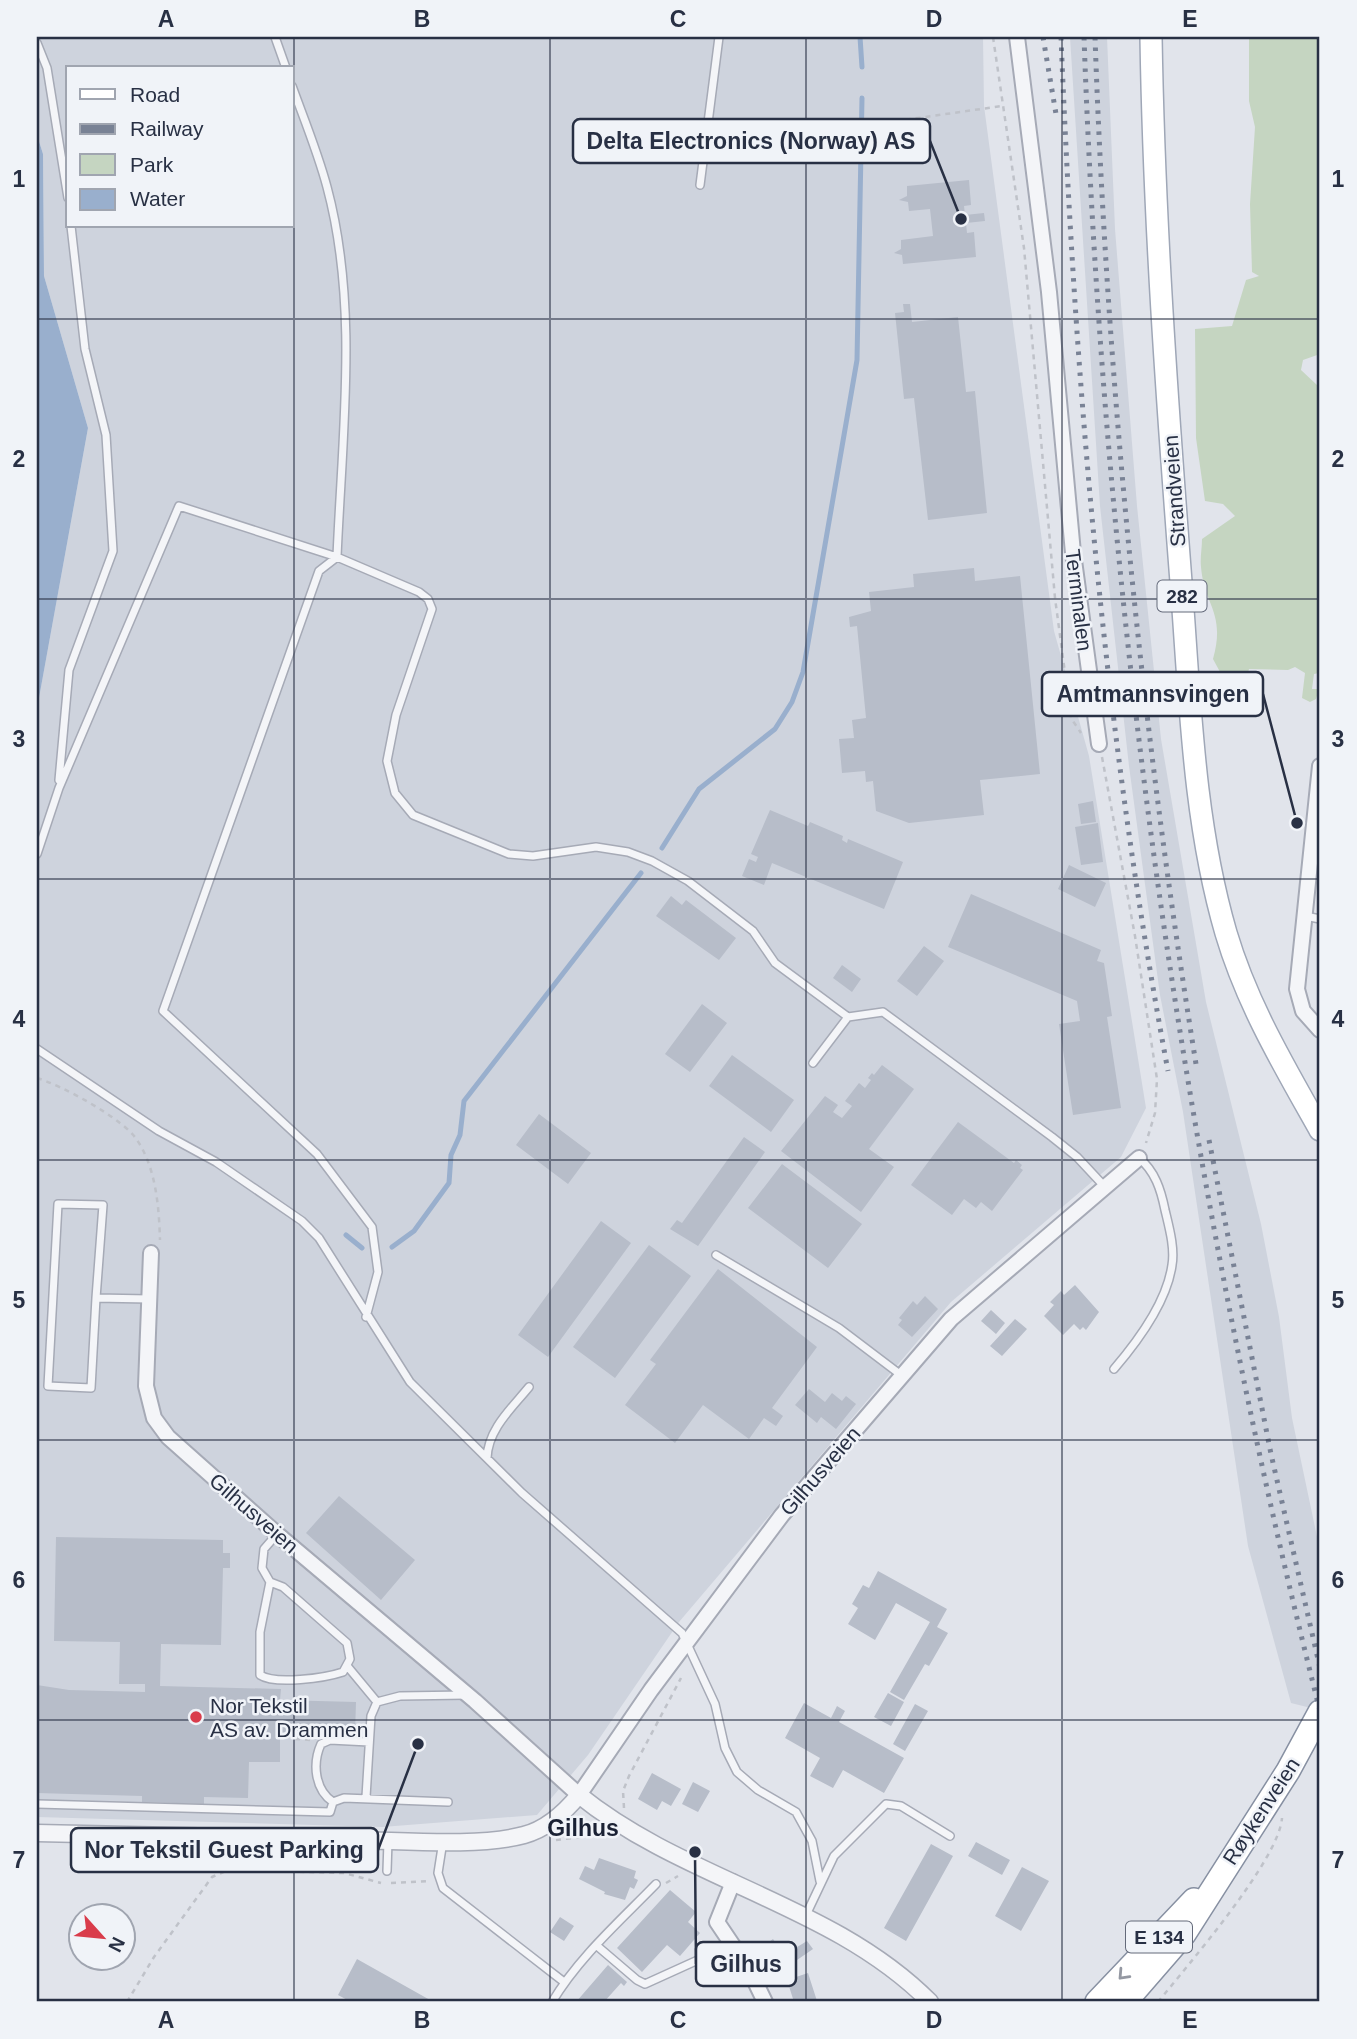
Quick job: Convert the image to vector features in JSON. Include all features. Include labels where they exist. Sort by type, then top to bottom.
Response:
[{"type":"highway","name":"Røykenveien","points":[[1125,2002],[1184,1934],[1306,1740],[1320,1712]]},
{"type":"highway","name":"Røykenveien","points":[[1097,2002],[1221,1873]]},
{"type":"main road","name":"Strandveien","points":[[1151,37],[1167,392],[1194,737],[1210,865],[1226,933],[1254,1007],[1320,1130]]},
{"type":"street","name":"Terminalen","points":[[1017,37],[1049,292],[1071,541],[1099,744]]},
{"type":"street","points":[[1320,766],[1313,917],[1297,989],[1303,1011],[1320,1030]]},
{"type":"street","name":"Gilhusveien","points":[[579,1795],[782,1515],[901,1375],[951,1319],[1139,1158]]},
{"type":"street","name":"Gilhusveien","points":[[155,1247],[149,1299],[146,1386],[154,1418],[168,1437],[579,1795],[618,1824],[872,1954],[930,2002]]},
{"type":"street","points":[[37,1833],[388,1840],[501,1839],[524,1835],[560,1815],[579,1795]]},
{"type":"street","points":[[733,1882],[717,1922],[750,1971],[765,2002]]},
{"type":"lane","points":[[275,37],[285,66]]},
{"type":"lane","points":[[700,184],[719,37]]},
{"type":"lane","points":[[37,43],[47,68],[66,186]]},
{"type":"lane","points":[[294,92],[327,187],[341,268],[346,335],[337,557],[319,571],[163,1012],[317,1154],[372,1227],[378,1272],[366,1317]]},
{"type":"lane","points":[[59,788],[69,670],[113,551],[106,435],[85,349],[71,228]]},
{"type":"lane","points":[[37,854],[59,788],[179,506],[337,557],[419,592],[428,599],[432,609],[396,715],[387,761],[395,793],[413,815],[509,854],[533,856],[596,847],[628,852],[652,861],[688,881],[753,931],[775,963],[848,1017]]},
{"type":"lane","points":[[813,1063],[848,1017],[883,1012],[1077,1157],[1106,1188]]},
{"type":"lane","points":[[37,1049],[159,1131],[216,1162],[302,1222],[319,1238],[366,1317],[410,1382],[487,1458],[672,1624],[715,1704],[724,1748],[737,1772],[758,1790],[796,1812],[812,1841],[820,1881]]},
{"type":"lane","points":[[1114,1369],[1142,1332],[1163,1295],[1173,1262],[1159,1188],[1154,1174],[1139,1158]]},
{"type":"lane","points":[[58,1204],[103,1205],[96,1298],[91,1388],[48,1386],[58,1204]]},
{"type":"lane","points":[[716,1255],[839,1328],[901,1375]]},
{"type":"lane","points":[[96,1298],[149,1299]]},
{"type":"lane","points":[[487,1458],[489,1441],[496,1427],[529,1387]]},
{"type":"lane","points":[[270,1582],[260,1632],[260,1675],[267,1679],[318,1678],[343,1672],[348,1667],[350,1650],[347,1643],[283,1587],[270,1582],[262,1568],[264,1549],[277,1534]]},
{"type":"lane","points":[[348,1667],[377,1702]]},
{"type":"lane","points":[[366,1797],[372,1709],[377,1702],[400,1696],[467,1695]]},
{"type":"lane","points":[[369,1742],[330,1740],[321,1744],[318,1751],[318,1784],[320,1791],[333,1802],[366,1797],[448,1802]]},
{"type":"lane","points":[[37,1804],[330,1812],[333,1802]]},
{"type":"lane","points":[[805,1918],[834,1856],[886,1804],[901,1806],[950,1836]]},
{"type":"lane","points":[[387,1871],[388,1840]]},
{"type":"lane","points":[[443,1840],[438,1865],[440,1881],[448,1894],[564,1982]]},
{"type":"lane","points":[[552,2002],[564,1982],[596,1945],[656,1884]]},
{"type":"lane","points":[[596,1945],[645,1984],[731,1945]]},
{"type":"path","points":[[993,37],[1028,286],[1047,519],[1071,718],[1083,735],[1099,744],[1135,936],[1157,1079],[1154,1113],[1139,1158]]},
{"type":"path","points":[[876,124],[1002,106]]},
{"type":"path","points":[[37,1078],[90,1103],[137,1139],[152,1175],[155,1247]]},
{"type":"path","points":[[624,1811],[623,1791],[685,1670],[685,1648]]},
{"type":"path","points":[[631,1751],[639,1756]]},
{"type":"path","points":[[551,1841],[591,1833],[613,1835]]},
{"type":"path","points":[[127,2002],[212,1877],[228,1870],[344,1873],[384,1883],[440,1881]]},
{"type":"shaded area","points":[[37,37],[983,37],[984,106],[1054,631],[1089,756],[1146,1108],[1121,1157],[951,1302],[679,1622],[588,1755],[537,1815],[382,1827],[37,1817],[37,709],[88,428],[44,276],[43,154],[37,135]]},
{"type":"shaded area","points":[[1070,37],[1107,37],[1115,229],[1137,506],[1161,739],[1206,1002],[1261,1224],[1279,1317],[1292,1418],[1320,1551],[1320,1688],[1311,1708],[1291,1703],[1248,1546],[1183,1112],[1160,995],[1129,766],[1100,506]]},
{"type":"green space","points":[[1249,37],[1320,37],[1320,354],[1303,360],[1301,370],[1317,385],[1320,400],[1320,665],[1319,673],[1314,674],[1312,689],[1319,689],[1316,699],[1310,702],[1302,698],[1305,673],[1295,667],[1288,670],[1249,669],[1244,688],[1226,683],[1213,659],[1216,620],[1201,567],[1202,539],[1235,516],[1223,504],[1205,501],[1196,438],[1195,329],[1232,326],[1246,280],[1259,276],[1252,272],[1250,204],[1255,127],[1249,101]]},
{"type":"water","points":[[37,135],[43,154],[44,276],[88,428],[37,709]]},
{"type":"building","points":[[969,180],[971,205],[964,206],[965,215],[984,213],[985,221],[966,223],[967,233],[974,232],[976,257],[903,264],[902,255],[894,253],[901,249],[901,240],[933,236],[930,209],[909,211],[908,202],[899,200],[907,196],[907,186]]},
{"type":"building","points":[[903,304],[910,304],[912,322],[958,317],[966,392],[975,391],[987,513],[928,520],[914,398],[904,399],[895,313],[904,312]]},
{"type":"building","points":[[974,568],[975,581],[1020,576],[1040,774],[980,780],[984,815],[909,823],[876,811],[873,781],[866,782],[865,771],[842,773],[839,739],[854,738],[852,720],[866,718],[857,626],[850,627],[849,617],[871,611],[869,592],[914,587],[913,574]]},
{"type":"building","points":[[1093,801],[1096,822],[1081,824],[1078,804]]},
{"type":"building","points":[[770,810],[808,826],[810,822],[843,836],[842,840],[847,843],[848,839],[903,862],[884,909],[772,863],[764,885],[742,876],[749,859],[756,862],[758,857],[751,854]]},
{"type":"building","points":[[1098,823],[1103,862],[1081,865],[1075,827]]},
{"type":"building","points":[[1069,865],[1106,883],[1095,907],[1058,889]]},
{"type":"building","points":[[971,894],[1101,950],[1097,961],[1104,963],[1112,1016],[1107,1017],[1121,1108],[1073,1115],[1059,1024],[1080,1021],[1077,1001],[948,947]]},
{"type":"building","points":[[671,896],[682,905],[686,900],[736,938],[719,960],[656,916]]},
{"type":"building","points":[[924,946],[944,961],[917,996],[897,981]]},
{"type":"building","points":[[842,965],[861,979],[852,992],[833,978]]},
{"type":"building","points":[[702,1004],[727,1023],[690,1072],[665,1054]]},
{"type":"building","points":[[732,1055],[794,1100],[771,1132],[709,1086]]},
{"type":"building","points":[[882,1065],[914,1089],[869,1149],[894,1167],[861,1212],[781,1151],[825,1096],[838,1105],[833,1112],[842,1118],[852,1106],[845,1101],[859,1083],[865,1088],[871,1080],[868,1078]]},
{"type":"building","points":[[539,1114],[591,1153],[568,1184],[516,1145]]},
{"type":"building","points":[[958,1122],[1014,1163],[1016,1160],[1022,1165],[1020,1168],[1023,1170],[992,1211],[981,1202],[976,1208],[964,1199],[952,1215],[911,1185]]},
{"type":"building","points":[[744,1137],[765,1152],[698,1246],[670,1229],[677,1220],[682,1223]]},
{"type":"building","points":[[782,1164],[862,1224],[828,1268],[748,1208]]},
{"type":"building","points":[[601,1221],[631,1243],[548,1357],[518,1335]]},
{"type":"building","points":[[649,1245],[691,1276],[615,1378],[573,1347]]},
{"type":"building","points":[[718,1269],[817,1347],[772,1408],[783,1416],[776,1426],[764,1418],[749,1439],[703,1405],[675,1443],[625,1405],[656,1364],[650,1360]]},
{"type":"building","points":[[1075,1285],[1099,1312],[1086,1330],[1083,1327],[1080,1330],[1074,1324],[1063,1335],[1044,1316],[1054,1305],[1050,1302],[1061,1291],[1064,1295]]},
{"type":"building","points":[[925,1296],[938,1309],[912,1337],[898,1325],[902,1320],[899,1318],[913,1301],[917,1305]]},
{"type":"building","points":[[991,1310],[1005,1323],[996,1334],[981,1321]]},
{"type":"building","points":[[1015,1319],[1027,1329],[1002,1356],[990,1346]]},
{"type":"building","points":[[809,1389],[825,1402],[832,1393],[842,1401],[846,1396],[856,1404],[836,1429],[821,1417],[817,1423],[795,1405]]},
{"type":"building","points":[[339,1496],[415,1560],[381,1600],[306,1533]]},
{"type":"building","name":"Nor Tekstil AS av. Drammen","points":[[56,1537],[223,1540],[223,1553],[230,1553],[230,1568],[223,1568],[221,1645],[161,1644],[160,1686],[281,1689],[280,1700],[356,1702],[355,1734],[280,1732],[280,1762],[249,1762],[248,1798],[204,1797],[204,1804],[148,1802],[148,1805],[142,1805],[142,1796],[37,1793],[37,1685],[69,1690],[145,1692],[145,1684],[119,1684],[120,1642],[54,1641]]},
{"type":"building","points":[[878,1571],[947,1609],[937,1627],[948,1633],[929,1666],[925,1664],[904,1700],[890,1692],[930,1622],[896,1603],[875,1640],[848,1624],[858,1608],[852,1604],[863,1585],[869,1588]]},
{"type":"building","points":[[888,1693],[904,1702],[891,1726],[874,1717]]},
{"type":"building","points":[[804,1703],[831,1718],[837,1706],[845,1711],[839,1722],[904,1758],[884,1793],[843,1770],[833,1788],[810,1776],[820,1758],[785,1738]]},
{"type":"building","points":[[915,1704],[928,1711],[905,1751],[893,1744]]},
{"type":"building","points":[[652,1773],[681,1789],[671,1806],[662,1801],[657,1810],[638,1799]]},
{"type":"building","points":[[693,1782],[710,1791],[698,1812],[682,1804]]},
{"type":"building","points":[[976,1842],[1010,1860],[1002,1875],[968,1856]]},
{"type":"building","points":[[931,1844],[953,1856],[906,1941],[884,1928]]},
{"type":"building","points":[[599,1858],[636,1871],[634,1878],[638,1880],[634,1889],[630,1887],[625,1900],[604,1894],[605,1892],[579,1879],[585,1866],[594,1870]]},
{"type":"building","points":[[1022,1867],[1049,1881],[1021,1931],[995,1916]]},
{"type":"building","points":[[670,1890],[696,1912],[688,1922],[700,1933],[680,1956],[667,1945],[642,1972],[617,1948]]},
{"type":"building","points":[[560,1917],[574,1926],[564,1941],[550,1932]]},
{"type":"building","points":[[773,1939],[784,1955],[807,1941],[813,1949],[768,1980],[751,1955]]},
{"type":"building","points":[[357,1959],[430,2000],[429,2002],[351,2002],[338,1995]]},
{"type":"building","points":[[608,1965],[627,1982],[624,1986],[621,1983],[604,2002],[576,2002]]},
{"type":"building","points":[[808,1973],[817,2001],[794,2002],[787,1980]]},
{"type":"waterway","points":[[860,37],[862,67]]},
{"type":"waterway","points":[[662,848],[699,789],[775,729],[792,702],[803,672],[857,360],[862,98]]},
{"type":"waterway","points":[[392,1247],[414,1231],[449,1183],[451,1155],[460,1135],[464,1101],[641,873]]},
{"type":"waterway","points":[[346,1235],[362,1248]]},
{"type":"railway","points":[[1043,37],[1056,114]]},
{"type":"railway","points":[[1061,37],[1075,297],[1096,556],[1126,814],[1168,1071]]},
{"type":"railway","points":[[1084,37],[1094,248],[1110,460],[1131,670],[1157,880],[1190,1090],[1227,1298],[1271,1505],[1320,1711]]},
{"type":"railway","points":[[1095,37],[1108,295],[1129,552],[1159,808],[1196,1064]]},
{"type":"railway","points":[[1209,1140],[1271,1454],[1320,1668]]},
{"type":"place","name":"Delta Electronics (Norway) AS","points":[[961,219]]},
{"type":"place","name":"Amtmannsvingen","points":[[1297,823]]},
{"type":"place","name":"Nor Tekstil AS av. Drammen","points":[[196,1717]]},
{"type":"place","name":"Nor Tekstil Guest Parking","points":[[418,1744]]},
{"type":"place","name":"Gilhus","points":[[695,1852]]},
{"type":"district","name":"Gilhus","points":[[583,1828]]}]
